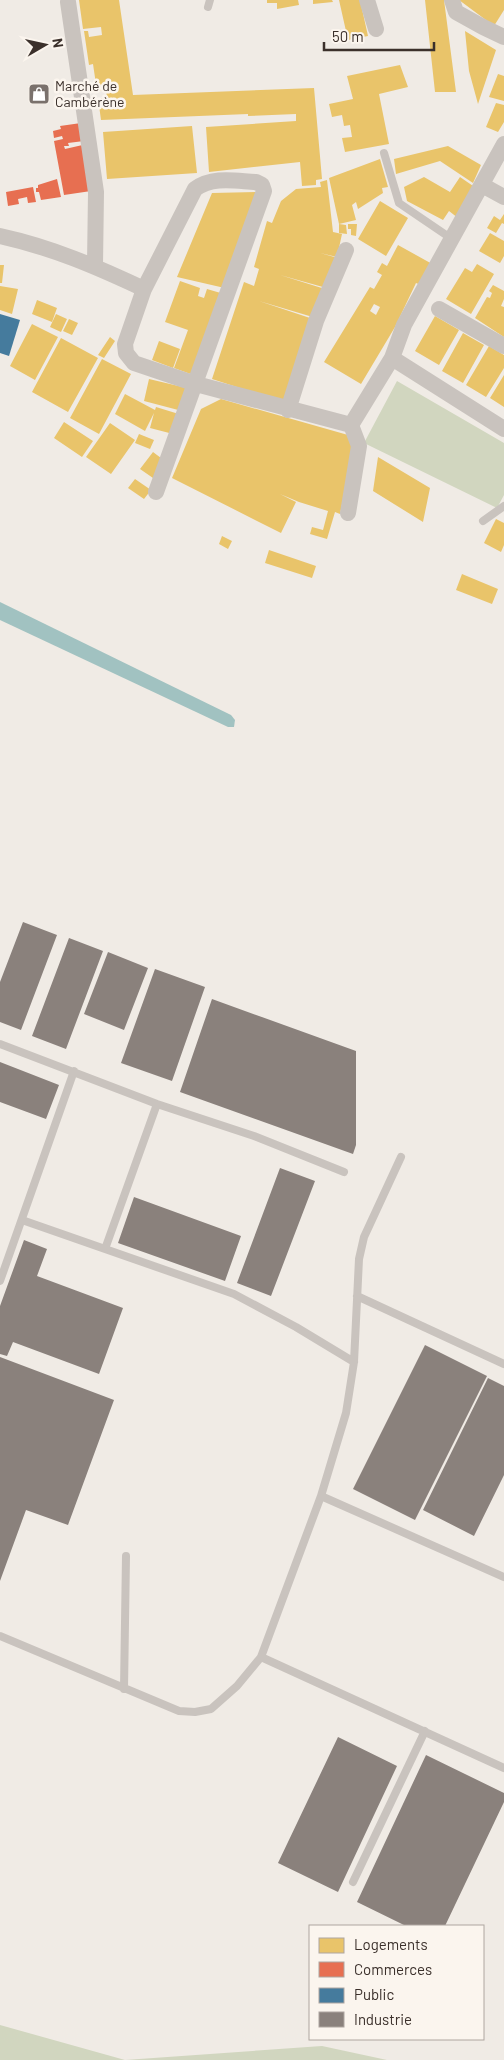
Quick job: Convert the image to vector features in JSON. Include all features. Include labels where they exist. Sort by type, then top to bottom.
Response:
[{"type":"street","points":[[367,0],[376,29]]},
{"type":"street","points":[[452,0],[456,12],[504,37]]},
{"type":"street","points":[[68,2],[96,192],[95,266]]},
{"type":"street","points":[[350,425],[392,358],[404,325],[504,144]]},
{"type":"street","points":[[156,492],[196,384],[264,191],[262,185],[256,182],[214,180],[203,183],[195,189],[144,289],[125,344],[126,353],[134,363],[196,384],[350,425]]},
{"type":"street","points":[[482,184],[504,197]]},
{"type":"street","points":[[0,236],[30,242],[95,266],[144,289]]},
{"type":"street","points":[[288,410],[316,321],[346,250]]},
{"type":"street","points":[[439,309],[504,346]]},
{"type":"street","points":[[392,358],[504,429]]},
{"type":"street","points":[[348,513],[359,446],[350,425]]},
{"type":"lane","points":[[384,153],[399,203],[452,238]]},
{"type":"lane","points":[[483,521],[504,506]]},
{"type":"lane","points":[[0,1044],[157,1104],[221,1123],[344,1172]]},
{"type":"lane","points":[[0,1282],[74,1071]]},
{"type":"lane","points":[[106,1249],[157,1104]]},
{"type":"lane","points":[[0,1636],[179,1711],[211,1710],[237,1686],[261,1657],[321,1496],[346,1413],[354,1362],[359,1259],[364,1237],[401,1157]]},
{"type":"lane","points":[[22,1220],[234,1294],[296,1327],[354,1362]]},
{"type":"lane","points":[[357,1296],[504,1364]]},
{"type":"lane","points":[[321,1496],[504,1577]]},
{"type":"lane","points":[[124,1688],[126,1556]]},
{"type":"lane","points":[[261,1657],[504,1768]]},
{"type":"lane","points":[[353,1882],[425,1731]]},
{"type":"green space","points":[[397,381],[504,443],[504,495],[497,508],[364,443]]},
{"type":"green space","points":[[0,2025],[125,2060],[0,2060]]},
{"type":"green space","points":[[322,2046],[387,2060],[125,2060]]},
{"type":"water","points":[[0,602],[231,715],[235,720],[234,727],[228,727],[0,620]]},
{"type":"building: Logements","points":[[79,0],[119,0],[133,95],[314,88],[322,179],[316,180],[316,185],[302,186],[300,162],[209,172],[206,127],[296,121],[296,114],[101,120],[98,98],[107,98],[106,90],[97,91],[93,64],[89,65],[84,31],[88,31],[89,37],[102,35],[101,27],[83,29]]},
{"type":"building: Logements","points":[[267,0],[298,0],[299,5],[277,9],[277,3],[267,3]]},
{"type":"building: Logements","points":[[313,0],[332,0],[333,2],[313,4]]},
{"type":"building: Logements","points":[[339,0],[360,0],[368,36],[348,40]]},
{"type":"building: Logements","points":[[425,0],[444,0],[456,92],[435,92]]},
{"type":"building: Logements","points":[[459,0],[504,0],[504,10],[494,26]]},
{"type":"building: Logements","points":[[465,31],[496,50],[478,104],[469,71]]},
{"type":"building: Logements","points":[[400,65],[408,87],[379,94],[389,144],[345,152],[342,138],[352,137],[350,125],[344,126],[342,115],[332,117],[329,104],[353,99],[347,76]]},
{"type":"building: Logements","points":[[498,74],[504,76],[504,101],[489,97]]},
{"type":"building: Logements","points":[[496,103],[504,105],[504,122],[498,132],[486,127]]},
{"type":"building: Logements","points":[[192,126],[197,173],[107,179],[103,132]]},
{"type":"building: Logements","points":[[448,146],[481,165],[473,183],[440,161],[396,174],[394,159]]},
{"type":"building: Logements","points":[[380,159],[388,187],[382,188],[383,193],[358,209],[356,202],[352,205],[356,220],[339,224],[329,178]]},
{"type":"building: Logements","points":[[424,177],[450,192],[460,177],[476,188],[458,218],[449,211],[443,220],[407,201],[404,187]]},
{"type":"building: Logements","points":[[327,180],[333,232],[342,234],[337,257],[320,253],[338,258],[330,289],[280,275],[325,289],[316,318],[259,301],[313,319],[286,403],[212,379],[244,282],[254,286],[259,269],[254,267],[267,221],[272,223],[281,201],[296,189],[321,187],[320,182]]},
{"type":"building: Logements","points":[[261,192],[229,289],[177,277],[212,193]]},
{"type":"building: Logements","points":[[380,201],[408,218],[386,256],[358,239]]},
{"type":"building: Logements","points":[[504,214],[504,224],[502,223],[496,233],[487,228],[494,216],[500,220]]},
{"type":"building: Logements","points":[[339,224],[346,225],[347,234],[339,233]]},
{"type":"building: Logements","points":[[348,224],[357,224],[356,236],[351,235],[351,229],[348,229]]},
{"type":"building: Logements","points":[[490,233],[504,241],[504,256],[500,263],[479,251]]},
{"type":"building: Logements","points":[[398,245],[434,265],[423,286],[416,283],[395,327],[361,384],[324,362],[370,287],[374,289],[382,275],[377,272],[382,263],[387,266]],"holes":[[[374,304],[380,307],[376,315],[370,311]]]},
{"type":"building: Logements","points":[[477,264],[494,274],[471,314],[446,299],[465,268],[472,272]]},
{"type":"building: Logements","points":[[0,265],[4,265],[2,283],[0,283]]},
{"type":"building: Logements","points":[[180,281],[200,288],[198,296],[204,298],[207,289],[224,294],[196,376],[174,368],[188,330],[165,322]]},
{"type":"building: Logements","points":[[493,285],[504,291],[504,299],[501,306],[504,307],[504,337],[475,318],[487,297],[490,298],[492,293],[489,291]]},
{"type":"building: Logements","points":[[0,286],[18,289],[12,314],[0,310]]},
{"type":"building: Logements","points":[[37,300],[57,308],[52,322],[32,314]]},
{"type":"building: Logements","points":[[56,314],[67,319],[61,332],[50,327]]},
{"type":"building: Logements","points":[[435,316],[459,330],[439,365],[415,351]]},
{"type":"building: Logements","points":[[69,319],[78,323],[72,335],[63,331]]},
{"type":"building: Logements","points":[[32,324],[58,337],[35,380],[10,366]]},
{"type":"building: Logements","points":[[463,333],[484,345],[463,383],[442,371]]},
{"type":"building: Logements","points":[[110,337],[115,341],[104,358],[98,355]]},
{"type":"building: Logements","points":[[61,338],[98,358],[68,412],[32,392]]},
{"type":"building: Logements","points":[[159,341],[180,349],[173,368],[152,360]]},
{"type":"building: Logements","points":[[489,346],[504,355],[504,368],[486,397],[466,385]]},
{"type":"building: Logements","points":[[102,359],[131,374],[99,434],[70,418]]},
{"type":"building: Logements","points":[[504,375],[504,407],[490,398]]},
{"type":"building: Logements","points":[[149,379],[187,388],[182,411],[144,401]]},
{"type":"building: Logements","points":[[125,394],[155,410],[156,407],[182,415],[177,435],[150,428],[154,413],[145,431],[115,414]]},
{"type":"building: Logements","points":[[221,399],[348,435],[354,447],[340,514],[335,512],[327,539],[310,534],[312,527],[323,530],[328,511],[280,494],[296,502],[281,533],[172,478],[201,409]]},
{"type":"building: Logements","points":[[64,422],[93,441],[82,457],[54,438]]},
{"type":"building: Logements","points":[[110,423],[135,440],[111,474],[86,457]]},
{"type":"building: Logements","points":[[139,434],[154,440],[150,449],[135,443]]},
{"type":"building: Logements","points":[[153,452],[165,461],[153,478],[140,469]]},
{"type":"building: Logements","points":[[378,457],[430,488],[423,522],[373,491]]},
{"type":"building: Logements","points":[[135,479],[151,490],[144,499],[128,488]]},
{"type":"building: Logements","points":[[496,519],[504,523],[504,545],[501,552],[484,543]]},
{"type":"building: Logements","points":[[222,536],[232,541],[228,549],[219,544]]},
{"type":"building: Logements","points":[[269,550],[316,566],[312,578],[265,563]]},
{"type":"building: Logements","points":[[462,574],[498,589],[492,604],[456,590]]},
{"type":"building: Commerces","points":[[81,123],[84,141],[68,143],[69,146],[64,146],[65,149],[87,144],[91,191],[64,195],[54,141],[63,139],[62,136],[54,138],[53,131],[61,129],[60,126]]},
{"type":"building: Commerces","points":[[57,179],[61,197],[41,200],[39,192],[36,192],[38,185]]},
{"type":"building: Commerces","points":[[33,187],[36,202],[28,203],[27,197],[18,199],[19,204],[8,206],[6,192]]},
{"type":"building: Public","points":[[0,314],[20,320],[9,356],[0,353]]},
{"type":"building: Industrie","points":[[23,922],[57,935],[21,1030],[0,1022],[0,982]]},
{"type":"building: Industrie","points":[[69,938],[103,951],[66,1049],[32,1036]]},
{"type":"building: Industrie","points":[[108,952],[148,968],[124,1030],[84,1014]]},
{"type":"building: Industrie","points":[[155,969],[205,987],[172,1081],[121,1063]]},
{"type":"building: Industrie","points":[[212,999],[356,1051],[356,1145],[353,1154],[180,1092]]},
{"type":"building: Industrie","points":[[0,1062],[59,1085],[46,1119],[0,1102]]},
{"type":"building: Industrie","points":[[280,1168],[315,1181],[271,1296],[237,1283]]},
{"type":"building: Industrie","points":[[134,1197],[241,1236],[225,1281],[118,1243]]},
{"type":"building: Industrie","points":[[24,1240],[47,1249],[37,1276],[123,1308],[99,1374],[13,1342],[7,1356],[0,1354],[0,1306]]},
{"type":"building: Industrie","points":[[425,1345],[487,1376],[415,1520],[353,1489]]},
{"type":"building: Industrie","points":[[0,1357],[114,1400],[68,1525],[26,1510],[0,1581]]},
{"type":"building: Industrie","points":[[488,1378],[504,1386],[504,1475],[474,1536],[423,1510]]},
{"type":"building: Industrie","points":[[338,1737],[397,1766],[338,1892],[278,1863]]},
{"type":"building: Industrie","points":[[426,1755],[504,1793],[504,1802],[445,1925],[404,1925],[357,1902]]},
{"type":"place","name":"Marché de Cambérène","points":[[39,94]]}]
